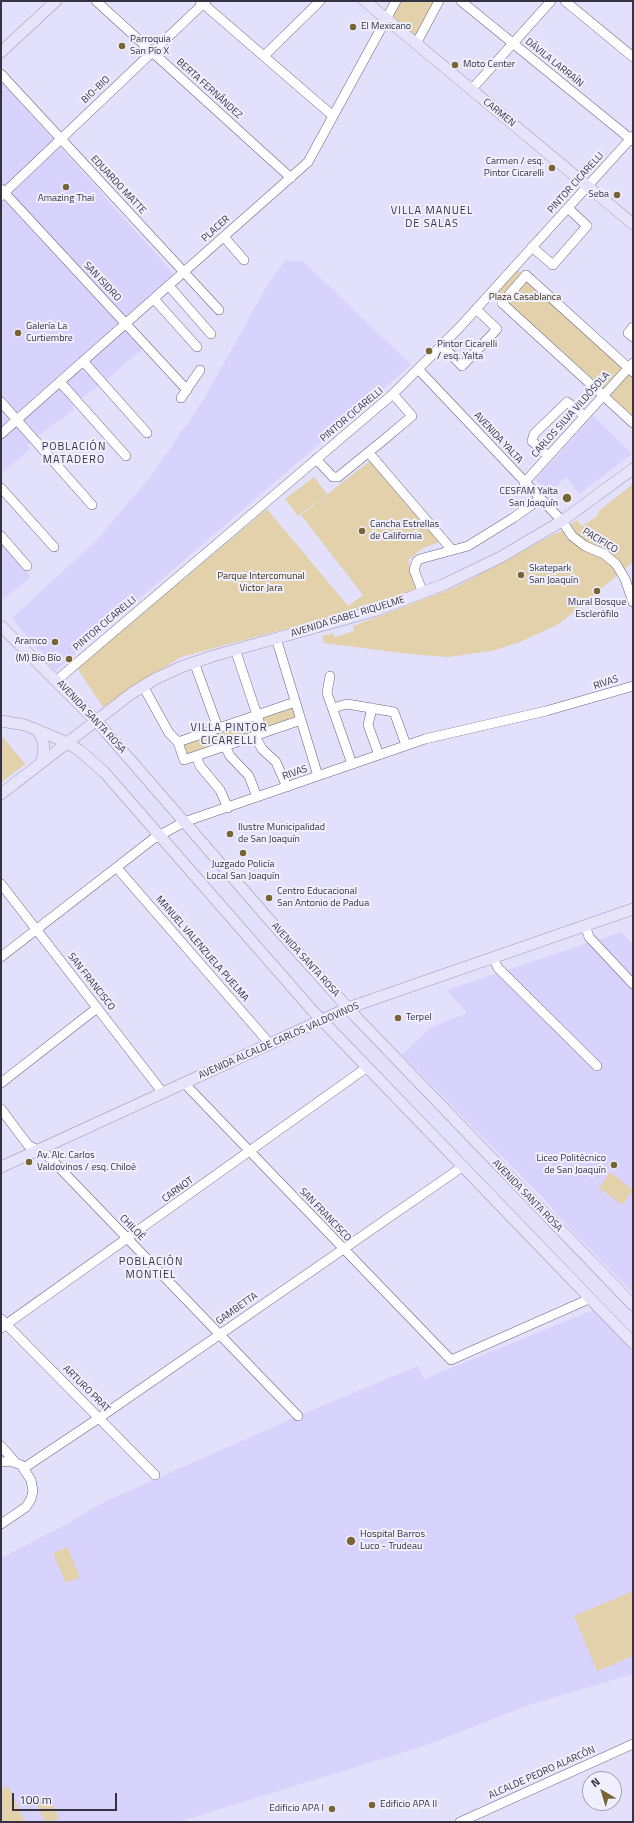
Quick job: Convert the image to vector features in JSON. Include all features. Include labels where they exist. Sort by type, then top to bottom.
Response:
[{"type":"main road","points":[[1,52],[56,1]]},
{"type":"main road","name":"CARMEN","points":[[365,1],[633,224]]},
{"type":"main road","name":"AVENIDA ISABEL RIQUELME","points":[[1,794],[96,720],[143,686],[168,673],[194,662],[235,649],[374,611],[463,576],[501,557],[562,521],[633,469]]},
{"type":"main road","name":"AVENIDA SANTA ROSA","points":[[1,626],[31,658],[57,680],[96,720],[348,1008],[633,1305]]},
{"type":"main road","points":[[1,721],[17,723],[67,742],[84,754],[104,772],[366,1068],[633,1343]]},
{"type":"main road","points":[[84,729],[81,733],[80,742],[84,754]]},
{"type":"main road","points":[[38,730],[44,745],[41,763]]},
{"type":"main road","name":"AVENIDA ALCALDE CARLOS VALDOVINOS","points":[[1,1167],[348,1008],[585,925],[633,910]]},
{"type":"street","name":"BERTA FERNÁNDEZ","points":[[96,1],[291,178]]},
{"type":"street","points":[[264,56],[320,1]]},
{"type":"street","name":"PLACER","points":[[1,434],[308,162],[396,1]]},
{"type":"street","points":[[416,44],[440,1]]},
{"type":"street","name":"DÁVILA LARRAÍN","points":[[461,1],[632,139]]},
{"type":"street","points":[[471,90],[551,1]]},
{"type":"street","points":[[565,1],[633,57]]},
{"type":"street","name":"BIO-BIO","points":[[2,193],[60,140],[203,2]]},
{"type":"street","points":[[203,2],[333,116]]},
{"type":"street","name":"EDUARDO MATTE","points":[[1,74],[60,140],[219,310]]},
{"type":"street","name":"PINTOR CICARELLI","points":[[57,680],[393,394],[419,370],[632,139]]},
{"type":"street","name":"SAN ISIDRO","points":[[2,193],[126,323],[187,390]]},
{"type":"street","points":[[532,247],[553,265],[587,226],[568,208]]},
{"type":"street","points":[[224,237],[244,260]]},
{"type":"street","points":[[631,368],[526,275],[502,303],[633,423]]},
{"type":"street","points":[[169,286],[211,334]]},
{"type":"street","points":[[154,299],[197,348]]},
{"type":"street","points":[[442,345],[462,366],[497,329],[476,309]]},
{"type":"street","points":[[633,327],[628,333],[633,337]]},
{"type":"street","points":[[83,361],[147,433]]},
{"type":"street","name":"CARLOS SILVA VILDÓSOLA","points":[[524,483],[603,396],[631,368]]},
{"type":"street","points":[[181,398],[200,370]]},
{"type":"street","name":"AVENIDA YALTA","points":[[419,370],[524,483],[562,521]]},
{"type":"street","points":[[60,382],[126,456]]},
{"type":"street","points":[[316,459],[333,477],[338,477],[369,453],[412,416],[393,394]]},
{"type":"street","points":[[1,402],[92,505]]},
{"type":"street","points":[[548,456],[532,440],[534,434],[566,402],[585,416]]},
{"type":"street","points":[[369,453],[452,550]]},
{"type":"street","points":[[1,488],[54,547]]},
{"type":"street","points":[[423,593],[414,570],[417,561],[468,546],[540,499]]},
{"type":"street","name":"PACIFICO","points":[[562,521],[572,536],[578,541],[604,554],[616,564],[624,575],[633,602]]},
{"type":"street","points":[[1,536],[28,566]]},
{"type":"street","points":[[276,638],[318,776]]},
{"type":"street","points":[[235,649],[257,715],[262,749],[276,762],[287,787]]},
{"type":"street","points":[[194,662],[218,728]]},
{"type":"street","points":[[330,676],[327,693],[352,764]]},
{"type":"street","points":[[143,686],[169,733],[178,742],[184,760],[301,720]]},
{"type":"street","name":"RIVAS","points":[[1,957],[160,835],[184,822],[425,739],[546,712],[633,686]]},
{"type":"street","points":[[178,742],[295,702]]},
{"type":"street","points":[[332,708],[347,704],[394,712],[406,745]]},
{"type":"street","points":[[372,708],[368,725],[379,755]]},
{"type":"street","points":[[224,746],[230,756],[249,776],[257,797]]},
{"type":"street","points":[[196,756],[200,766],[220,790],[228,808]]},
{"type":"street","name":"MANUEL VALENZUELA PUELMA","points":[[117,868],[270,1044]]},
{"type":"street","name":"SAN FRANCISCO","points":[[1,884],[163,1093]]},
{"type":"street","points":[[585,925],[589,938],[633,984]]},
{"type":"street","points":[[493,958],[498,968],[597,1066]]},
{"type":"street","points":[[1,1083],[97,1008]]},
{"type":"street","name":"CARNOT","points":[[3,1324],[127,1239],[366,1068]]},
{"type":"street","name":"SAN FRANCISCO","points":[[184,1083],[451,1360],[589,1299]]},
{"type":"street","name":"CHILOÉ","points":[[1,1110],[28,1145],[49,1156],[298,1416]]},
{"type":"street","name":"GAMBETTA","points":[[24,1468],[220,1335],[462,1167]]},
{"type":"street","name":"ARTURO PRAT","points":[[3,1324],[155,1475]]},
{"type":"street","points":[[1,1446],[15,1462],[24,1468],[32,1482],[32,1496],[28,1506],[1,1524]]},
{"type":"street","points":[[1,1462],[15,1462]]},
{"type":"street","name":"ALCALDE PEDRO ALARCÓN","points":[[460,1822],[633,1744]]},
{"type":"shaded area","points":[[1,81],[174,274],[121,322],[144,348],[72,406],[74,409],[66,416],[58,422],[57,421],[27,445],[30,449],[1,474]]},
{"type":"shaded area","points":[[285,260],[304,262],[411,365],[55,671],[12,618],[95,542],[152,475],[204,399],[267,286]]},
{"type":"shaded area","points":[[593,416],[632,454],[579,494],[566,477],[550,492],[535,480]]},
{"type":"shaded area","points":[[1,542],[31,577],[1,601]]},
{"type":"shaded area","points":[[621,932],[633,944],[633,1293],[558,1216],[550,1205],[402,1055],[432,1027],[467,1013],[447,990]]},
{"type":"shaded area","name":"Hospital Barros Luco - Trudeau","points":[[593,1310],[633,1351],[633,1674],[526,1706],[427,1745],[178,1822],[1,1822],[1,1558],[63,1526],[104,1502],[298,1416],[418,1366],[424,1379]]},
{"type":"green space","points":[[402,1],[435,1],[415,36],[393,17]]},
{"type":"green space","name":"Plaza Casablanca","points":[[518,270],[633,375],[633,417],[496,294]]},
{"type":"green space","name":"Parque Intercomunal Victor Jara","points":[[371,460],[440,542],[423,548],[408,560],[416,589],[382,603],[181,657],[103,707],[77,668],[267,509],[348,606],[363,595],[301,515]]},
{"type":"green space","points":[[314,477],[327,494],[298,516],[285,499]]},
{"type":"green space","points":[[633,484],[633,562],[559,624],[520,642],[492,651],[448,657],[410,654],[324,643],[322,636],[333,633],[335,637],[354,631],[353,626],[456,587],[558,533],[577,520],[582,526],[597,516],[600,510]]},
{"type":"green space","points":[[291,705],[296,720],[185,759],[180,743]]},
{"type":"green space","points":[[1,735],[25,764],[1,783]]},
{"type":"green space","points":[[610,1172],[633,1190],[622,1205],[599,1188]]},
{"type":"green space","points":[[67,1547],[80,1577],[66,1583],[53,1553]]},
{"type":"green space","points":[[633,1591],[633,1656],[597,1671],[574,1616]]},
{"type":"green space","points":[[8,1786],[25,1822],[2,1822],[1,1790]]},
{"type":"green space","points":[[48,1795],[59,1818],[51,1822],[45,1822],[35,1801]]},
{"type":"place","name":"El Mexicano","points":[[353,27]]},
{"type":"place","name":"Parroquia San Pío X","points":[[122,46]]},
{"type":"place","name":"Moto Center","points":[[455,65]]},
{"type":"place","name":"Carmen / esq. Pintor Cicarelli","points":[[552,168]]},
{"type":"place","name":"Amazing Thai","points":[[66,187]]},
{"type":"place","name":"Seba","points":[[617,195]]},
{"type":"place","name":"Galería La Curtiembre","points":[[18,333]]},
{"type":"place","name":"Pintor Cicarelli / esq. Yalta","points":[[429,351]]},
{"type":"place","name":"CESFAM Yalta San Joaquín","points":[[567,498]]},
{"type":"place","name":"Cancha Estrellas de California","points":[[362,531]]},
{"type":"place","name":"Skatepark San Joaquín","points":[[521,575]]},
{"type":"place","name":"Mural Bosque Esclerófilo","points":[[597,591]]},
{"type":"place","name":"Aramco","points":[[55,642]]},
{"type":"place","name":"(M) Bío Bío","points":[[69,659]]},
{"type":"place","name":"Ilustre Municipalidad de San Joaquín","points":[[230,834]]},
{"type":"place","name":"Juzgado Policía Local San Joaquín","points":[[243,853]]},
{"type":"place","name":"Centro Educacional San Antonio de Padua","points":[[269,898]]},
{"type":"place","name":"Terpel","points":[[398,1018]]},
{"type":"place","name":"Av. Alc. Carlos Valdovinos / esq. Chiloé","points":[[29,1162]]},
{"type":"place","name":"Liceo Politécnico de San Joaquín","points":[[614,1165]]},
{"type":"place","name":"Hospital Barros Luco - Trudeau","points":[[351,1541]]},
{"type":"place","name":"Edificio APA II","points":[[372,1805]]},
{"type":"place","name":"Edificio APA I","points":[[332,1809]]},
{"type":"district","name":"VILLA MANUEL DE SALAS","points":[[432,217]]},
{"type":"district","name":"POBLACIÓN MATADERO","points":[[74,453]]},
{"type":"district","name":"VILLA PINTOR CICARELLI","points":[[229,734]]},
{"type":"district","name":"POBLACIÓN MONTIEL","points":[[151,1268]]}]
